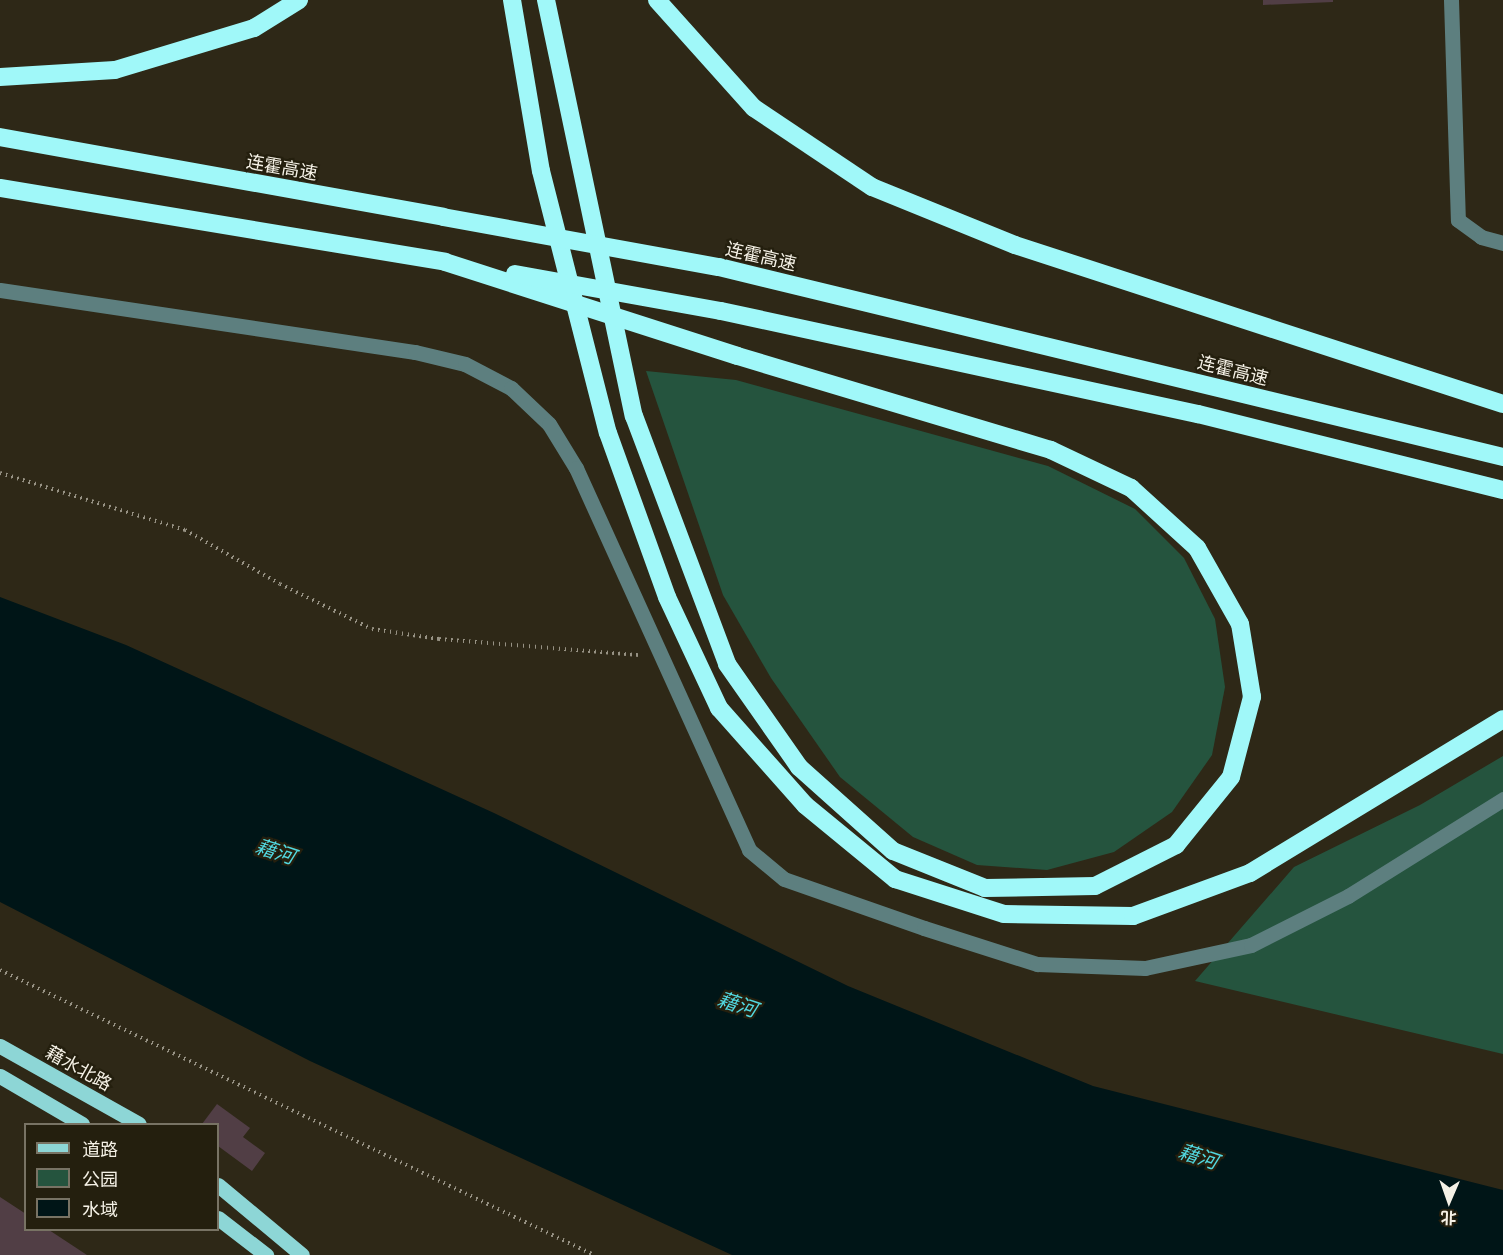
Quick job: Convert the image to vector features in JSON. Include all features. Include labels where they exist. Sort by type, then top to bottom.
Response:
[{"type":"highway","points":[[0,77],[115,70],[254,28],[298,0]]},
{"type":"highway","points":[[513,0],[541,171],[608,433],[667,597],[719,708],[805,805],[895,879],[1004,914],[1133,916],[1250,873],[1503,719]]},
{"type":"highway","points":[[445,262],[737,356],[1052,450],[1131,488],[1197,548],[1240,624],[1252,697],[1231,777],[1176,845],[1095,885],[985,888],[893,851],[799,767],[727,664],[634,416],[546,0]]},
{"type":"highway","points":[[657,0],[754,108],[872,187],[1015,245],[1503,404]]},
{"type":"highway","name":"连霍高速","points":[[0,136],[719,267],[1503,457]]},
{"type":"highway","points":[[0,188],[445,262],[721,311],[1198,414],[1503,490]]},
{"type":"main road","name":"藉水北路","points":[[0,1046],[135,1123]]},
{"type":"main road","points":[[0,1076],[79,1123]]},
{"type":"main road","points":[[219,1186],[302,1255]]},
{"type":"main road","points":[[219,1219],[266,1255]]},
{"type":"street","points":[[1451,0],[1458,220],[1481,237],[1503,243]]},
{"type":"street","points":[[0,290],[415,352],[465,364],[511,388],[549,424],[576,468],[750,850],[784,879],[1037,964],[1145,968],[1251,945],[1348,896],[1503,799]]},
{"type":"path","points":[[0,473],[185,530],[280,584],[372,629],[439,639],[661,657]]},
{"type":"path","points":[[0,970],[594,1255]]},
{"type":"green space","points":[[646,371],[736,380],[1048,466],[1135,509],[1184,558],[1215,619],[1225,687],[1212,755],[1172,812],[1114,852],[1047,870],[977,865],[913,837],[840,777],[771,678],[723,595]]},
{"type":"green space","points":[[1503,756],[1503,1054],[1195,981],[1294,867],[1420,805]]},
{"type":"water","name":"藉河","points":[[0,597],[126,645],[494,813],[848,986],[1093,1086],[1503,1190],[1503,1255],[732,1255],[310,1061],[0,902]]},
{"type":"building","points":[[1263,0],[1333,0],[1333,2],[1263,5]]},
{"type":"building","points":[[217,1104],[250,1128],[243,1137],[265,1153],[252,1171],[219,1147],[219,1123],[203,1123]]},
{"type":"building","points":[[0,1197],[24,1213],[24,1231],[51,1231],[87,1255],[0,1255]]}]
